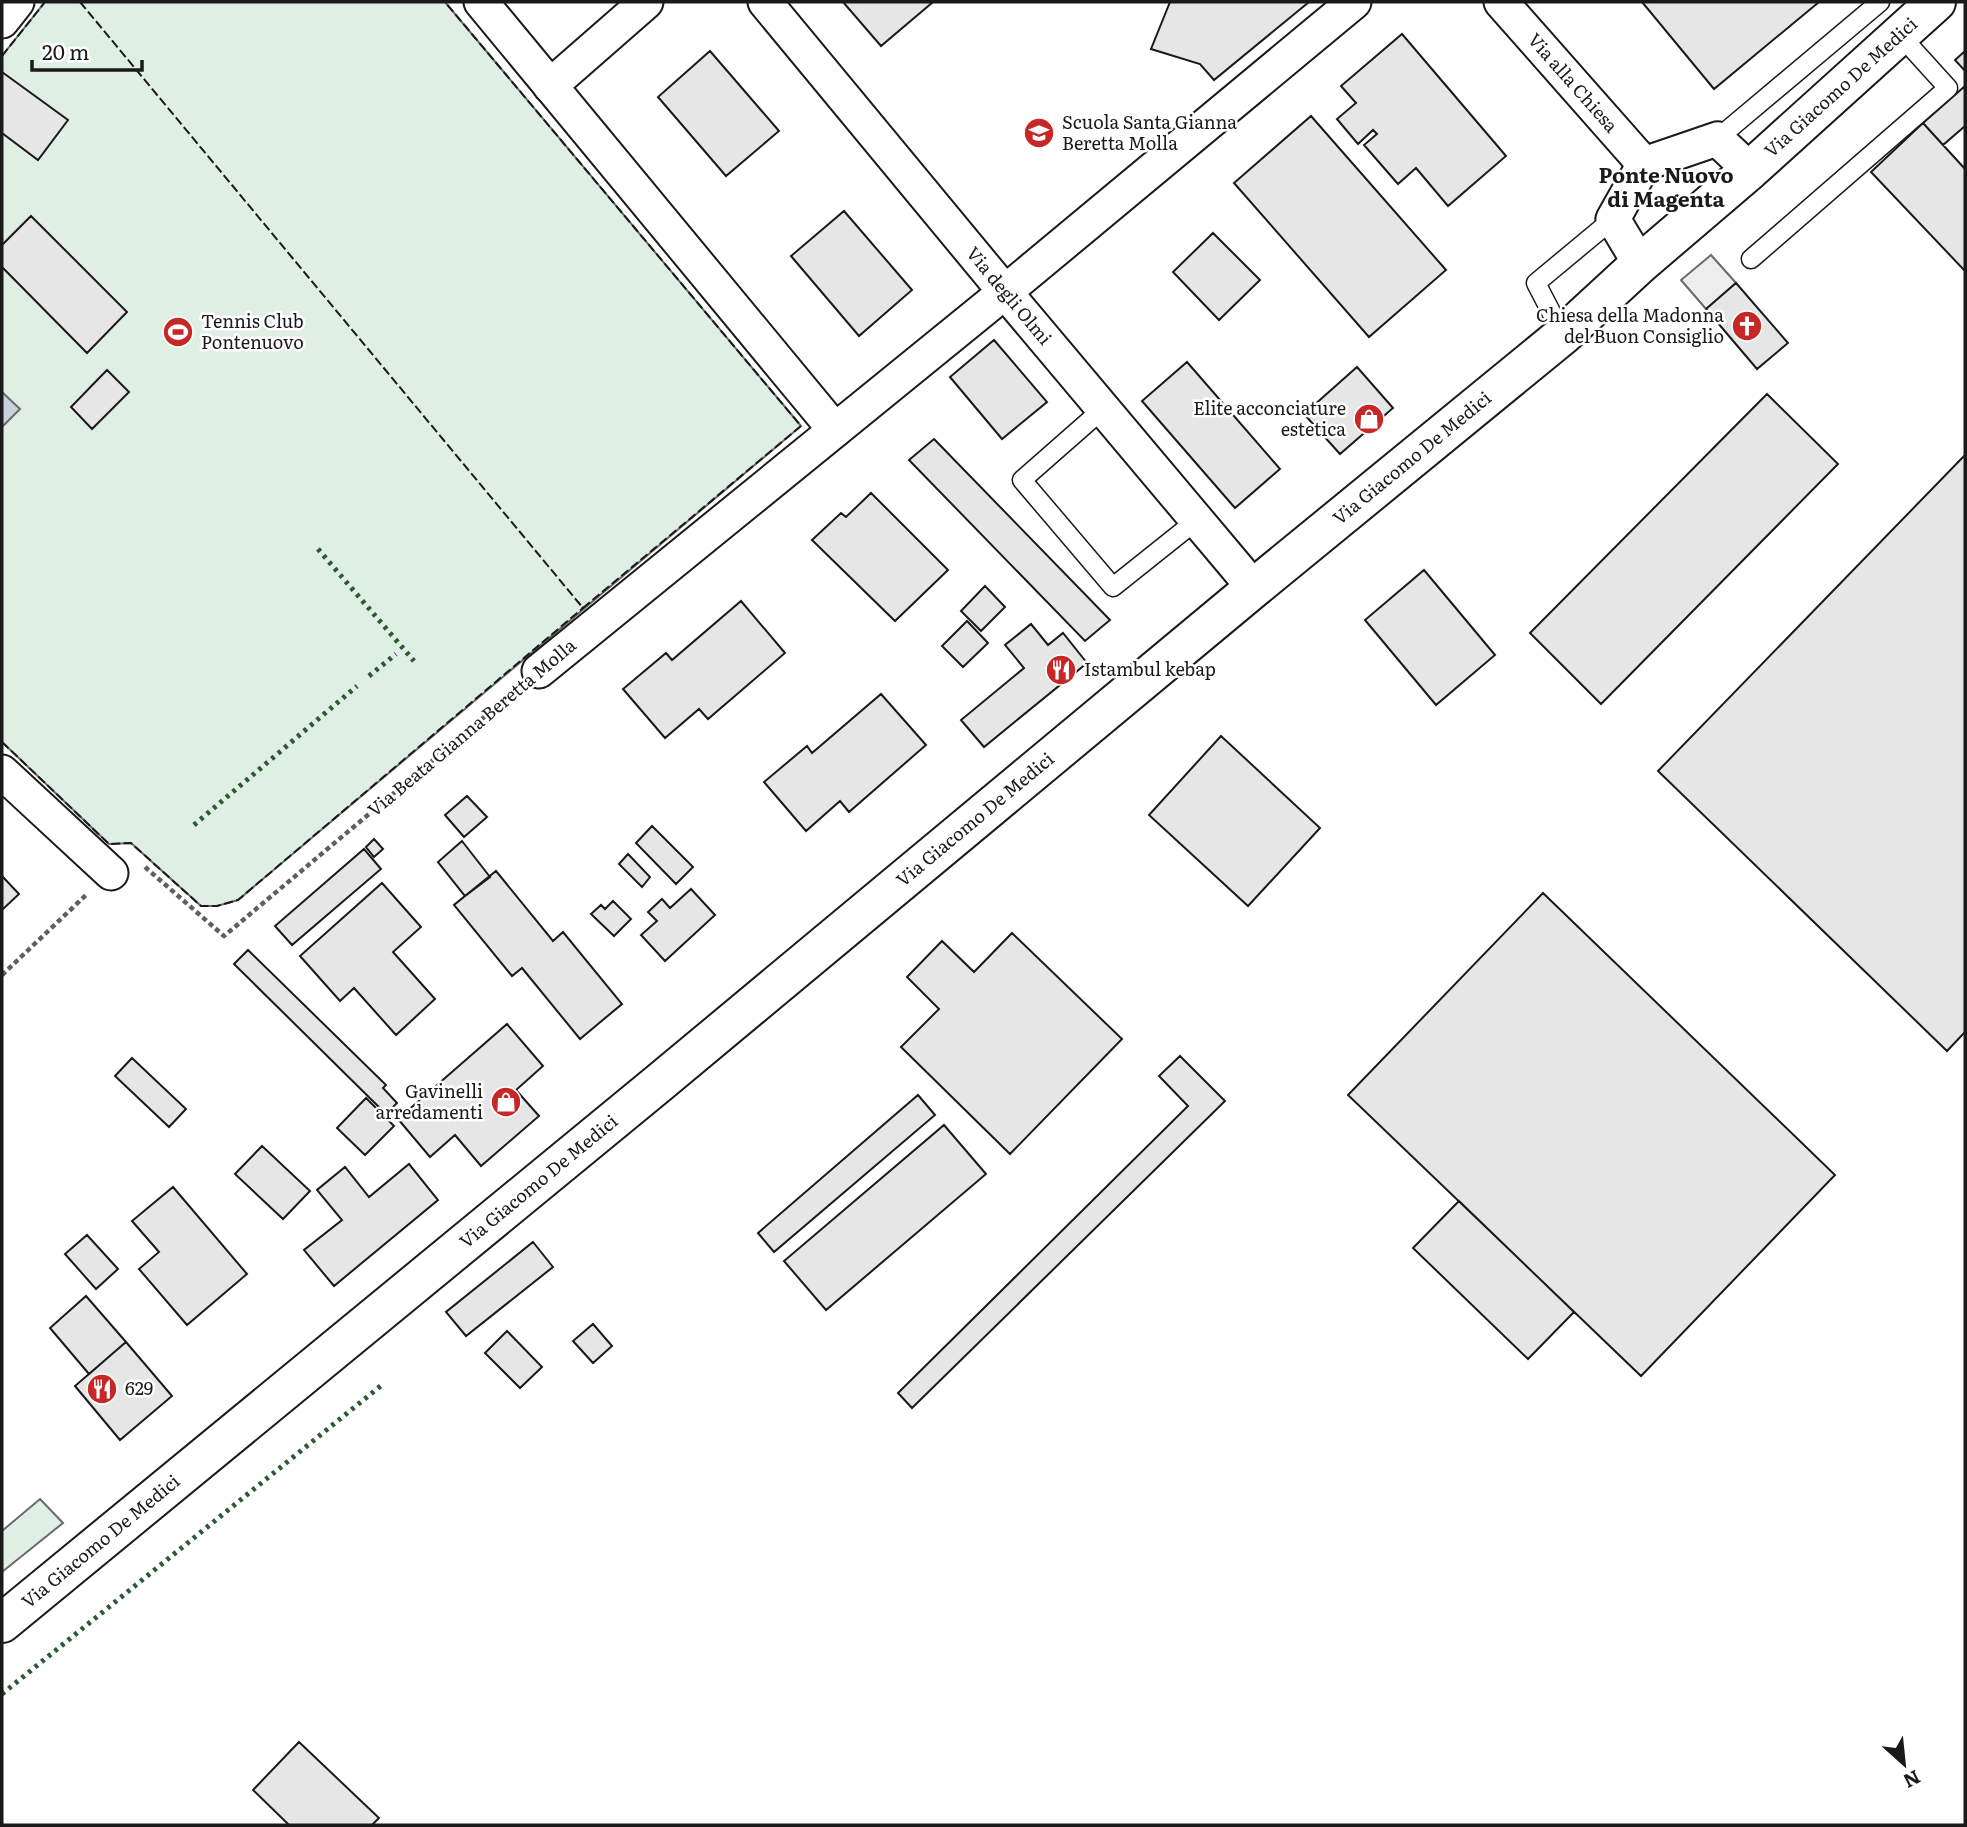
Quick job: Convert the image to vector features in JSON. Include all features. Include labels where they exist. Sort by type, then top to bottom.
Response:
[{"type":"main road","name":"Via Giacomo De Medici","points":[[2,1623],[649,1092],[1254,588],[1563,335],[1936,2]]},
{"type":"street","points":[[2,21],[17,2]]},
{"type":"street","points":[[481,2],[835,430]]},
{"type":"street","points":[[550,86],[646,2]]},
{"type":"street","name":"Via degli Olmi","points":[[765,2],[1004,292],[1254,588]]},
{"type":"street","name":"Via Beata Gianna Beretta Molla","points":[[539,671],[1354,2]]},
{"type":"street","name":"Via alla Chiesa","points":[[1501,2],[1644,164]]},
{"type":"street","points":[[1640,264],[1613,219],[1644,164],[1717,139],[1750,170]]},
{"type":"street","points":[[2,772],[111,873]]},
{"type":"lane","points":[[1717,139],[1880,2]]},
{"type":"lane","points":[[1751,259],[1948,88],[1900,34]]},
{"type":"lane","points":[[1563,335],[1536,283],[1613,219]]},
{"type":"lane","points":[[1104,408],[1022,480],[1113,587],[1197,520]]},
{"type":"path","name":"Via Beata Gianna Beretta Molla","points":[[2,975],[111,873],[138,861],[223,936],[539,671]]},
{"type":"green space","name":"Tennis Club Pontenuovo","points":[[45,2],[445,2],[801,426],[238,900],[217,906],[201,906],[131,843],[109,844],[2,742],[2,56]]},
{"type":"green space","points":[[40,1499],[63,1523],[2,1572],[2,1531]]},
{"type":"shaded area","points":[[1711,255],[1736,283],[1706,309],[1681,280]]},
{"type":"shaded area","points":[[2,392],[20,409],[2,427]]},
{"type":"building","points":[[843,2],[933,2],[881,46]]},
{"type":"building","points":[[1170,2],[1309,2],[1214,80],[1200,64],[1151,49]]},
{"type":"building","points":[[1642,2],[1819,2],[1714,89]]},
{"type":"building","points":[[1402,34],[1506,156],[1448,206],[1416,168],[1398,184],[1364,145],[1377,134],[1373,130],[1358,144],[1337,119],[1356,103],[1341,86]]},
{"type":"building","points":[[710,51],[779,131],[726,176],[658,97]]},
{"type":"building","points":[[1965,51],[1965,71],[1955,60]]},
{"type":"building","points":[[2,72],[68,120],[38,160],[2,133]]},
{"type":"building","points":[[1965,86],[1965,126],[1943,145],[1923,123]]},
{"type":"building","points":[[1311,116],[1446,270],[1369,337],[1234,183]]},
{"type":"building","points":[[1923,123],[1965,169],[1965,271],[1871,172]]},
{"type":"building","points":[[844,211],[912,290],[859,336],[791,256]]},
{"type":"building","points":[[31,216],[127,312],[87,353],[2,267],[2,245]]},
{"type":"building","points":[[1213,233],[1260,280],[1219,320],[1173,272]]},
{"type":"building","name":"Chiesa della Madonna del Buon Consiglio","points":[[1736,283],[1788,343],[1757,369],[1706,309]]},
{"type":"building","points":[[994,340],[1047,402],[1002,439],[950,377]]},
{"type":"building","points":[[1187,362],[1280,469],[1235,508],[1142,401]]},
{"type":"building","points":[[1357,367],[1393,408],[1340,454],[1304,414]]},
{"type":"building","points":[[107,370],[129,392],[92,429],[71,407]]},
{"type":"building","points":[[1767,394],[1838,464],[1601,704],[1530,633]]},
{"type":"building","points":[[934,439],[1110,620],[1085,641],[909,460]]},
{"type":"building","points":[[1965,455],[1965,1032],[1947,1051],[1658,771]]},
{"type":"building","points":[[871,493],[948,570],[895,621],[812,540],[841,513],[846,517]]},
{"type":"building","points":[[1424,570],[1495,655],[1436,705],[1365,620]]},
{"type":"building","points":[[985,586],[1005,607],[981,631],[961,611]]},
{"type":"building","points":[[741,601],[785,653],[708,719],[699,709],[665,738],[623,689],[666,653],[672,660]]},
{"type":"building","points":[[967,621],[988,643],[963,667],[942,646]]},
{"type":"building","points":[[1031,624],[1048,645],[1063,633],[1087,663],[984,747],[961,720],[1024,668],[1005,645]]},
{"type":"building","points":[[881,694],[926,745],[849,812],[840,801],[806,831],[764,782],[807,746],[812,753]]},
{"type":"building","points":[[1221,736],[1320,828],[1248,906],[1149,815]]},
{"type":"building","points":[[467,796],[487,817],[464,837],[445,815]]},
{"type":"building","points":[[652,826],[693,867],[676,884],[636,843]]},
{"type":"building","points":[[374,839],[383,849],[374,857],[366,847]]},
{"type":"building","points":[[462,841],[490,877],[465,896],[438,862]]},
{"type":"building","points":[[364,849],[381,869],[292,945],[275,926]]},
{"type":"building","points":[[628,854],[650,877],[642,887],[619,864]]},
{"type":"building","points":[[496,871],[553,941],[563,932],[622,1004],[580,1039],[522,968],[512,976],[454,905]]},
{"type":"building","points":[[2,876],[19,894],[2,910]]},
{"type":"building","points":[[382,883],[421,927],[393,952],[435,999],[396,1035],[354,988],[340,1001],[300,956]]},
{"type":"building","points":[[691,889],[715,915],[665,961],[641,935],[657,921],[648,912],[662,899],[670,908]]},
{"type":"building","points":[[1543,893],[1835,1175],[1641,1376],[1348,1095]]},
{"type":"building","points":[[613,901],[631,919],[614,936],[591,914],[601,905],[605,909]]},
{"type":"building","points":[[1012,933],[1122,1039],[1010,1154],[901,1047],[939,1009],[907,977],[942,941],[974,972]]},
{"type":"building","points":[[248,950],[386,1085],[383,1088],[397,1103],[386,1114],[234,964]]},
{"type":"building","points":[[507,1024],[543,1066],[516,1090],[539,1116],[481,1166],[455,1135],[430,1157],[398,1119]]},
{"type":"building","points":[[1180,1056],[1225,1101],[912,1408],[898,1393],[1188,1106],[1159,1076]]},
{"type":"building","points":[[132,1058],[186,1109],[169,1127],[115,1076]]},
{"type":"building","points":[[918,1095],[935,1115],[774,1252],[758,1233]]},
{"type":"building","points":[[366,1098],[394,1126],[365,1155],[337,1128]]},
{"type":"building","points":[[944,1125],[986,1174],[826,1310],[784,1261]]},
{"type":"building","points":[[262,1146],[310,1191],[283,1219],[235,1174]]},
{"type":"building","points":[[409,1164],[438,1200],[334,1286],[304,1250],[342,1220],[317,1190],[345,1167],[369,1197]]},
{"type":"building","points":[[173,1187],[247,1274],[187,1325],[139,1269],[159,1252],[132,1221]]},
{"type":"building","points":[[1459,1201],[1574,1312],[1528,1359],[1413,1248]]},
{"type":"building","points":[[87,1235],[118,1269],[96,1289],[65,1254]]},
{"type":"building","points":[[533,1242],[553,1267],[466,1336],[446,1312]]},
{"type":"building","points":[[86,1296],[126,1342],[89,1374],[50,1328]]},
{"type":"building","points":[[593,1324],[612,1346],[593,1363],[573,1341]]},
{"type":"building","points":[[507,1331],[542,1367],[520,1388],[485,1353]]},
{"type":"building","points":[[126,1342],[172,1396],[120,1440],[75,1386]]},
{"type":"building","points":[[299,1742],[379,1818],[372,1825],[289,1825],[253,1790]]},
{"type":"hedge","points":[[318,549],[414,661]]},
{"type":"hedge","points":[[369,676],[396,654]]},
{"type":"hedge","points":[[194,825],[357,686]]},
{"type":"hedge","points":[[2,1694],[383,1384]]},
{"type":"fence","points":[[2,56],[45,2]]},
{"type":"fence","points":[[80,2],[583,608],[801,426],[445,2]]},
{"type":"fence","points":[[2,742],[109,844],[131,843],[201,906],[217,906],[238,900],[582,607]]},
{"type":"place","name":"Scuola Santa Gianna Beretta Molla","points":[[1039,133]]},
{"type":"place","name":"Chiesa della Madonna del Buon Consiglio","points":[[1747,326]]},
{"type":"place","name":"Tennis Club Pontenuovo","points":[[178,332]]},
{"type":"place","name":"Elite acconciature estetica","points":[[1369,419]]},
{"type":"place","name":"Istambul kebap","points":[[1061,670]]},
{"type":"place","name":"Gavinelli arredamenti","points":[[506,1102]]},
{"type":"place","name":"629","points":[[102,1389]]},
{"type":"district","name":"Ponte Nuovo di Magenta","points":[[1666,188]]}]
